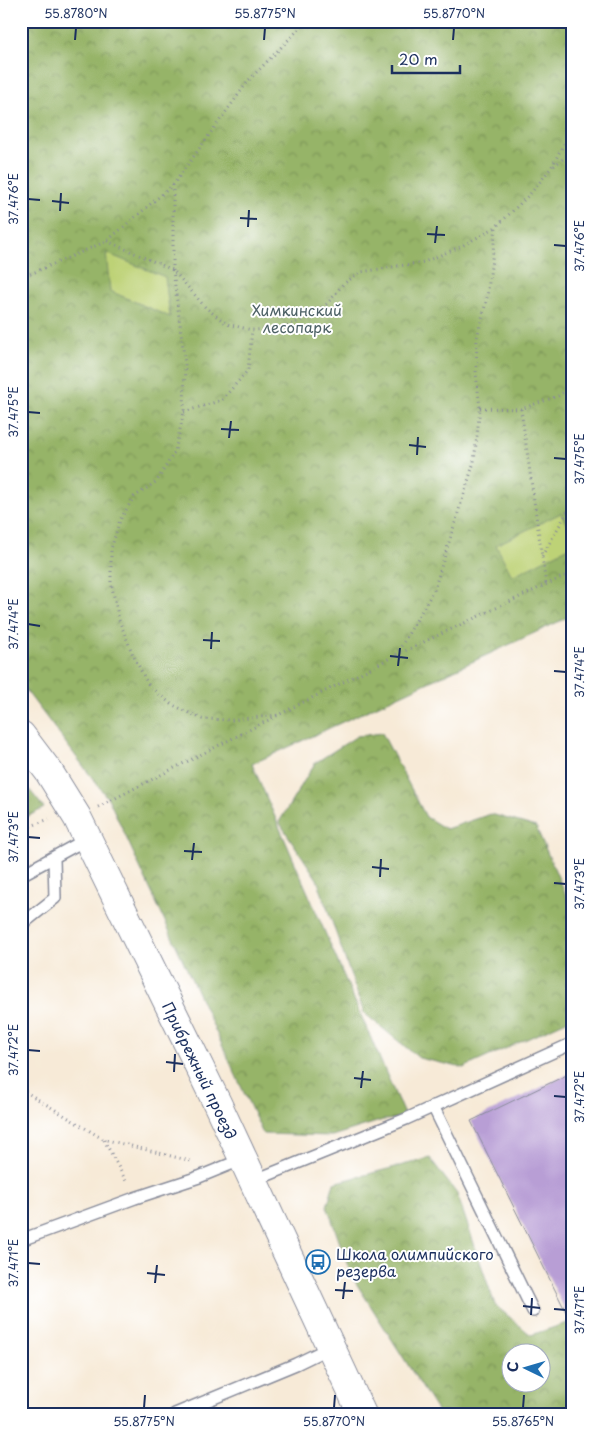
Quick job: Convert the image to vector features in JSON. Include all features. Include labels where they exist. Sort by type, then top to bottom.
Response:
[{"type":"street","name":"Прибрежный проезд","points":[[21,735],[65,798],[87,839],[239,1169],[362,1414]]},
{"type":"lane","points":[[21,875],[87,839]]},
{"type":"lane","points":[[21,926],[55,898],[54,858]]},
{"type":"lane","points":[[21,1240],[135,1198],[199,1177],[239,1169],[433,1106],[573,1043]]},
{"type":"lane","points":[[433,1106],[534,1311]]},
{"type":"lane","points":[[175,1414],[200,1409],[330,1347]]},
{"type":"path","points":[[21,278],[108,242],[172,185],[249,80],[307,21]]},
{"type":"path","points":[[108,242],[173,270],[206,308],[227,324],[252,330],[280,329],[307,318],[328,303],[343,284],[361,272],[424,262],[460,247],[496,227],[530,194],[551,168],[573,127]]},
{"type":"path","points":[[551,168],[573,151]]},
{"type":"path","points":[[172,185],[173,270],[185,364],[184,412],[175,451],[157,481],[134,497],[120,520],[111,549],[111,582],[119,620],[133,655],[149,686],[171,704],[202,720],[232,720],[279,715]]},
{"type":"path","points":[[396,655],[434,590],[474,462],[480,408],[476,373],[477,338],[487,298],[496,227]]},
{"type":"path","points":[[184,412],[222,400],[248,370],[252,330]]},
{"type":"path","points":[[480,408],[521,408],[558,396],[573,386]]},
{"type":"path","points":[[521,408],[546,584]]},
{"type":"path","points":[[542,556],[573,502]]},
{"type":"path","points":[[93,809],[396,655],[573,572]]},
{"type":"path","points":[[21,830],[57,816]]},
{"type":"path","points":[[21,1090],[104,1139],[239,1169]]},
{"type":"path","points":[[104,1139],[135,1198]]},
{"type":"green space","name":"Химкинский лесопарк","points":[[21,21],[573,21],[573,615],[252,764],[406,1119],[383,1120],[332,1136],[263,1134],[109,800],[21,684]]},
{"type":"green space","points":[[106,253],[165,277],[170,317],[110,291]]},
{"type":"green space","points":[[561,513],[573,538],[573,545],[512,576],[496,545]]},
{"type":"green space","points":[[382,733],[426,817],[446,829],[491,814],[536,827],[573,911],[573,1018],[463,1068],[419,1058],[364,1013],[317,879],[279,822],[315,763],[357,736]]},
{"type":"green space","points":[[21,779],[44,808],[21,820]]},
{"type":"green space","points":[[430,1158],[457,1194],[495,1305],[531,1335],[573,1321],[573,1414],[439,1414],[351,1275],[327,1206],[334,1183]]},
{"type":"building","points":[[573,1072],[573,1326],[471,1121]]},
{"type":"place","name":"Школа олимпийского резерва","points":[[318,1262]]}]
